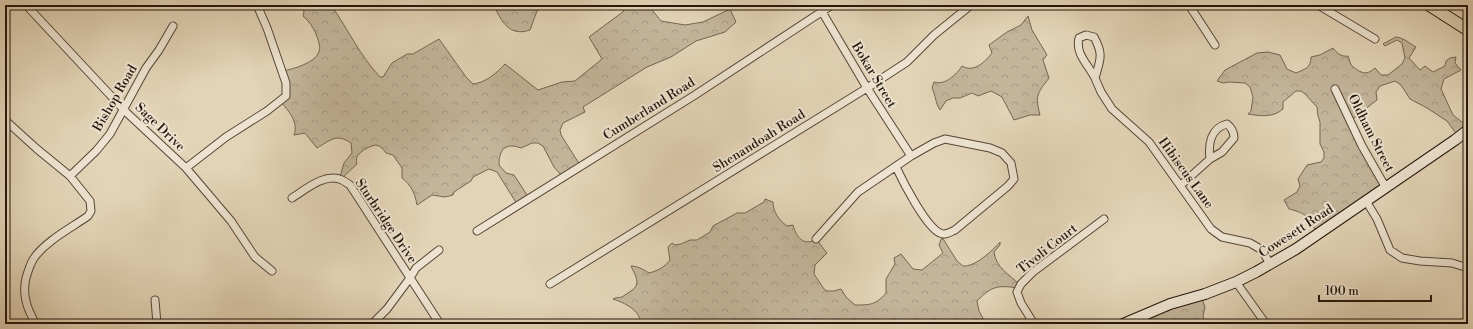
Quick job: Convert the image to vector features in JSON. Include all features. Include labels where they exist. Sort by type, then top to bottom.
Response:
[{"type":"main road","points":[[1429,5],[1468,30]]},
{"type":"main road","name":"Cowesett Road","points":[[1123,324],[1170,304],[1205,294],[1236,282],[1270,264],[1296,249],[1468,130]]},
{"type":"street","points":[[186,168],[226,137],[267,111],[286,96],[286,83],[267,28],[257,5]]},
{"type":"street","name":"Bokar Street","points":[[818,5],[867,88],[911,156]]},
{"type":"street","name":"Cumberland Road","points":[[477,231],[695,95],[832,5]]},
{"type":"street","name":"Shenandoah Road","points":[[550,284],[666,214],[907,62],[939,31],[970,5]]},
{"type":"street","points":[[1189,5],[1215,44]]},
{"type":"street","points":[[1318,5],[1374,39]]},
{"type":"street","name":"Sage Drive","points":[[28,6],[124,109],[186,168],[231,222],[255,257],[272,271]]},
{"type":"street","name":"Bishop Road","points":[[70,176],[96,151],[110,134],[146,68],[159,50],[172,26]]},
{"type":"street","name":"Hibiscus Lane","points":[[1095,78],[1100,48],[1094,38],[1086,35],[1079,38],[1078,45],[1083,60],[1090,68],[1101,92],[1112,108],[1150,142],[1211,229],[1222,237],[1250,243],[1262,250],[1270,264]]},
{"type":"street","name":"Oldham Street","points":[[1335,89],[1362,146],[1386,188]]},
{"type":"street","points":[[5,131],[8,122],[70,176],[90,202],[91,210],[88,216],[47,246],[35,257],[29,267],[24,285],[25,302],[36,324]]},
{"type":"street","points":[[1181,186],[1210,158],[1222,152],[1234,138],[1234,132],[1227,124],[1221,125],[1212,135],[1208,149],[1210,158]]},
{"type":"street","points":[[816,239],[858,192],[911,156],[934,143],[946,139],[990,148],[1002,154],[1011,163],[1014,172],[1014,179],[1008,186],[955,230],[946,234],[940,233],[934,228],[925,216],[910,195],[896,167]]},
{"type":"street","name":"Sturbridge Drive","points":[[292,198],[318,182],[331,178],[341,179],[350,185],[440,324]]},
{"type":"street","points":[[1366,201],[1377,219],[1390,250],[1402,258],[1452,263],[1468,268]]},
{"type":"street","name":"Tivoli Court","points":[[1034,324],[1021,303],[1017,292],[1021,284],[1033,272],[1104,219]]},
{"type":"street","points":[[372,324],[387,309],[416,268],[438,250]]},
{"type":"street","points":[[1236,282],[1266,324]]},
{"type":"street","points":[[155,300],[156,324]]},
{"type":"green space","points":[[331,5],[360,51],[380,77],[383,77],[392,63],[407,54],[413,54],[439,39],[466,77],[473,84],[482,82],[490,77],[505,64],[538,90],[562,82],[575,81],[602,59],[589,37],[624,11],[620,5],[648,5],[661,21],[685,25],[703,22],[730,9],[736,22],[725,32],[696,41],[671,57],[647,67],[583,107],[585,112],[563,123],[560,130],[561,135],[580,165],[562,176],[554,167],[543,146],[538,143],[532,143],[521,148],[511,146],[504,149],[500,155],[499,165],[506,173],[514,175],[529,198],[517,204],[497,172],[489,169],[473,177],[471,181],[454,192],[453,195],[445,197],[432,195],[417,205],[412,190],[408,183],[402,178],[402,168],[393,155],[386,153],[379,146],[372,146],[360,153],[356,160],[357,164],[342,178],[340,177],[344,163],[352,153],[351,143],[341,138],[337,138],[330,140],[317,148],[305,133],[294,135],[295,125],[292,116],[280,101],[286,94],[283,71],[298,67],[308,62],[317,56],[320,50],[316,34],[311,24],[303,16],[303,6]]},
{"type":"green space","points":[[494,5],[544,5],[537,11],[530,30],[523,32],[512,30],[507,26],[503,22]]},
{"type":"green space","points":[[1028,16],[1032,30],[1047,55],[1043,60],[1049,78],[1040,91],[1037,99],[1040,115],[1030,115],[1014,120],[1002,97],[991,91],[978,96],[972,93],[960,98],[953,98],[946,101],[940,110],[932,88],[934,82],[938,83],[946,81],[954,76],[962,66],[971,68],[979,66],[992,53],[989,45],[1007,32],[1021,25]]},
{"type":"green space","points":[[1396,37],[1416,47],[1409,58],[1420,70],[1425,66],[1433,72],[1445,66],[1446,61],[1450,58],[1456,57],[1455,63],[1461,70],[1444,79],[1441,89],[1453,115],[1467,126],[1458,136],[1447,121],[1410,99],[1401,85],[1395,81],[1380,86],[1376,92],[1377,100],[1350,121],[1383,186],[1317,233],[1307,217],[1289,209],[1284,200],[1297,192],[1300,186],[1298,179],[1307,165],[1321,162],[1324,158],[1324,152],[1320,144],[1320,122],[1317,107],[1305,94],[1301,91],[1296,91],[1283,102],[1283,109],[1275,114],[1262,116],[1248,114],[1251,111],[1253,97],[1250,87],[1245,83],[1223,83],[1217,81],[1225,70],[1257,53],[1268,52],[1280,55],[1287,69],[1296,73],[1309,66],[1311,57],[1320,55],[1333,48],[1339,54],[1348,56],[1351,65],[1360,71],[1365,73],[1375,68],[1381,75],[1388,75],[1402,64],[1405,58],[1402,43],[1397,40],[1385,46],[1383,44]]},
{"type":"green space","points":[[765,199],[773,202],[775,212],[781,221],[787,226],[793,225],[798,237],[801,240],[808,242],[816,239],[827,253],[815,265],[814,274],[824,289],[827,291],[834,291],[841,289],[846,297],[855,305],[872,304],[886,293],[886,279],[895,264],[894,258],[901,254],[913,269],[922,270],[943,253],[939,245],[942,237],[957,261],[963,266],[968,266],[978,261],[988,254],[1000,242],[1000,245],[994,252],[995,258],[1000,267],[1020,285],[1018,288],[995,288],[987,292],[977,301],[979,311],[986,324],[641,324],[635,311],[627,305],[613,299],[622,297],[631,291],[636,285],[637,279],[631,266],[640,268],[649,273],[658,270],[666,265],[670,260],[668,247],[672,243],[675,245],[690,240],[697,240],[710,232],[713,226],[737,213],[745,213],[764,202]]},
{"type":"green space","points":[[1201,296],[1205,307],[1203,316],[1206,324],[1122,324]]}]
